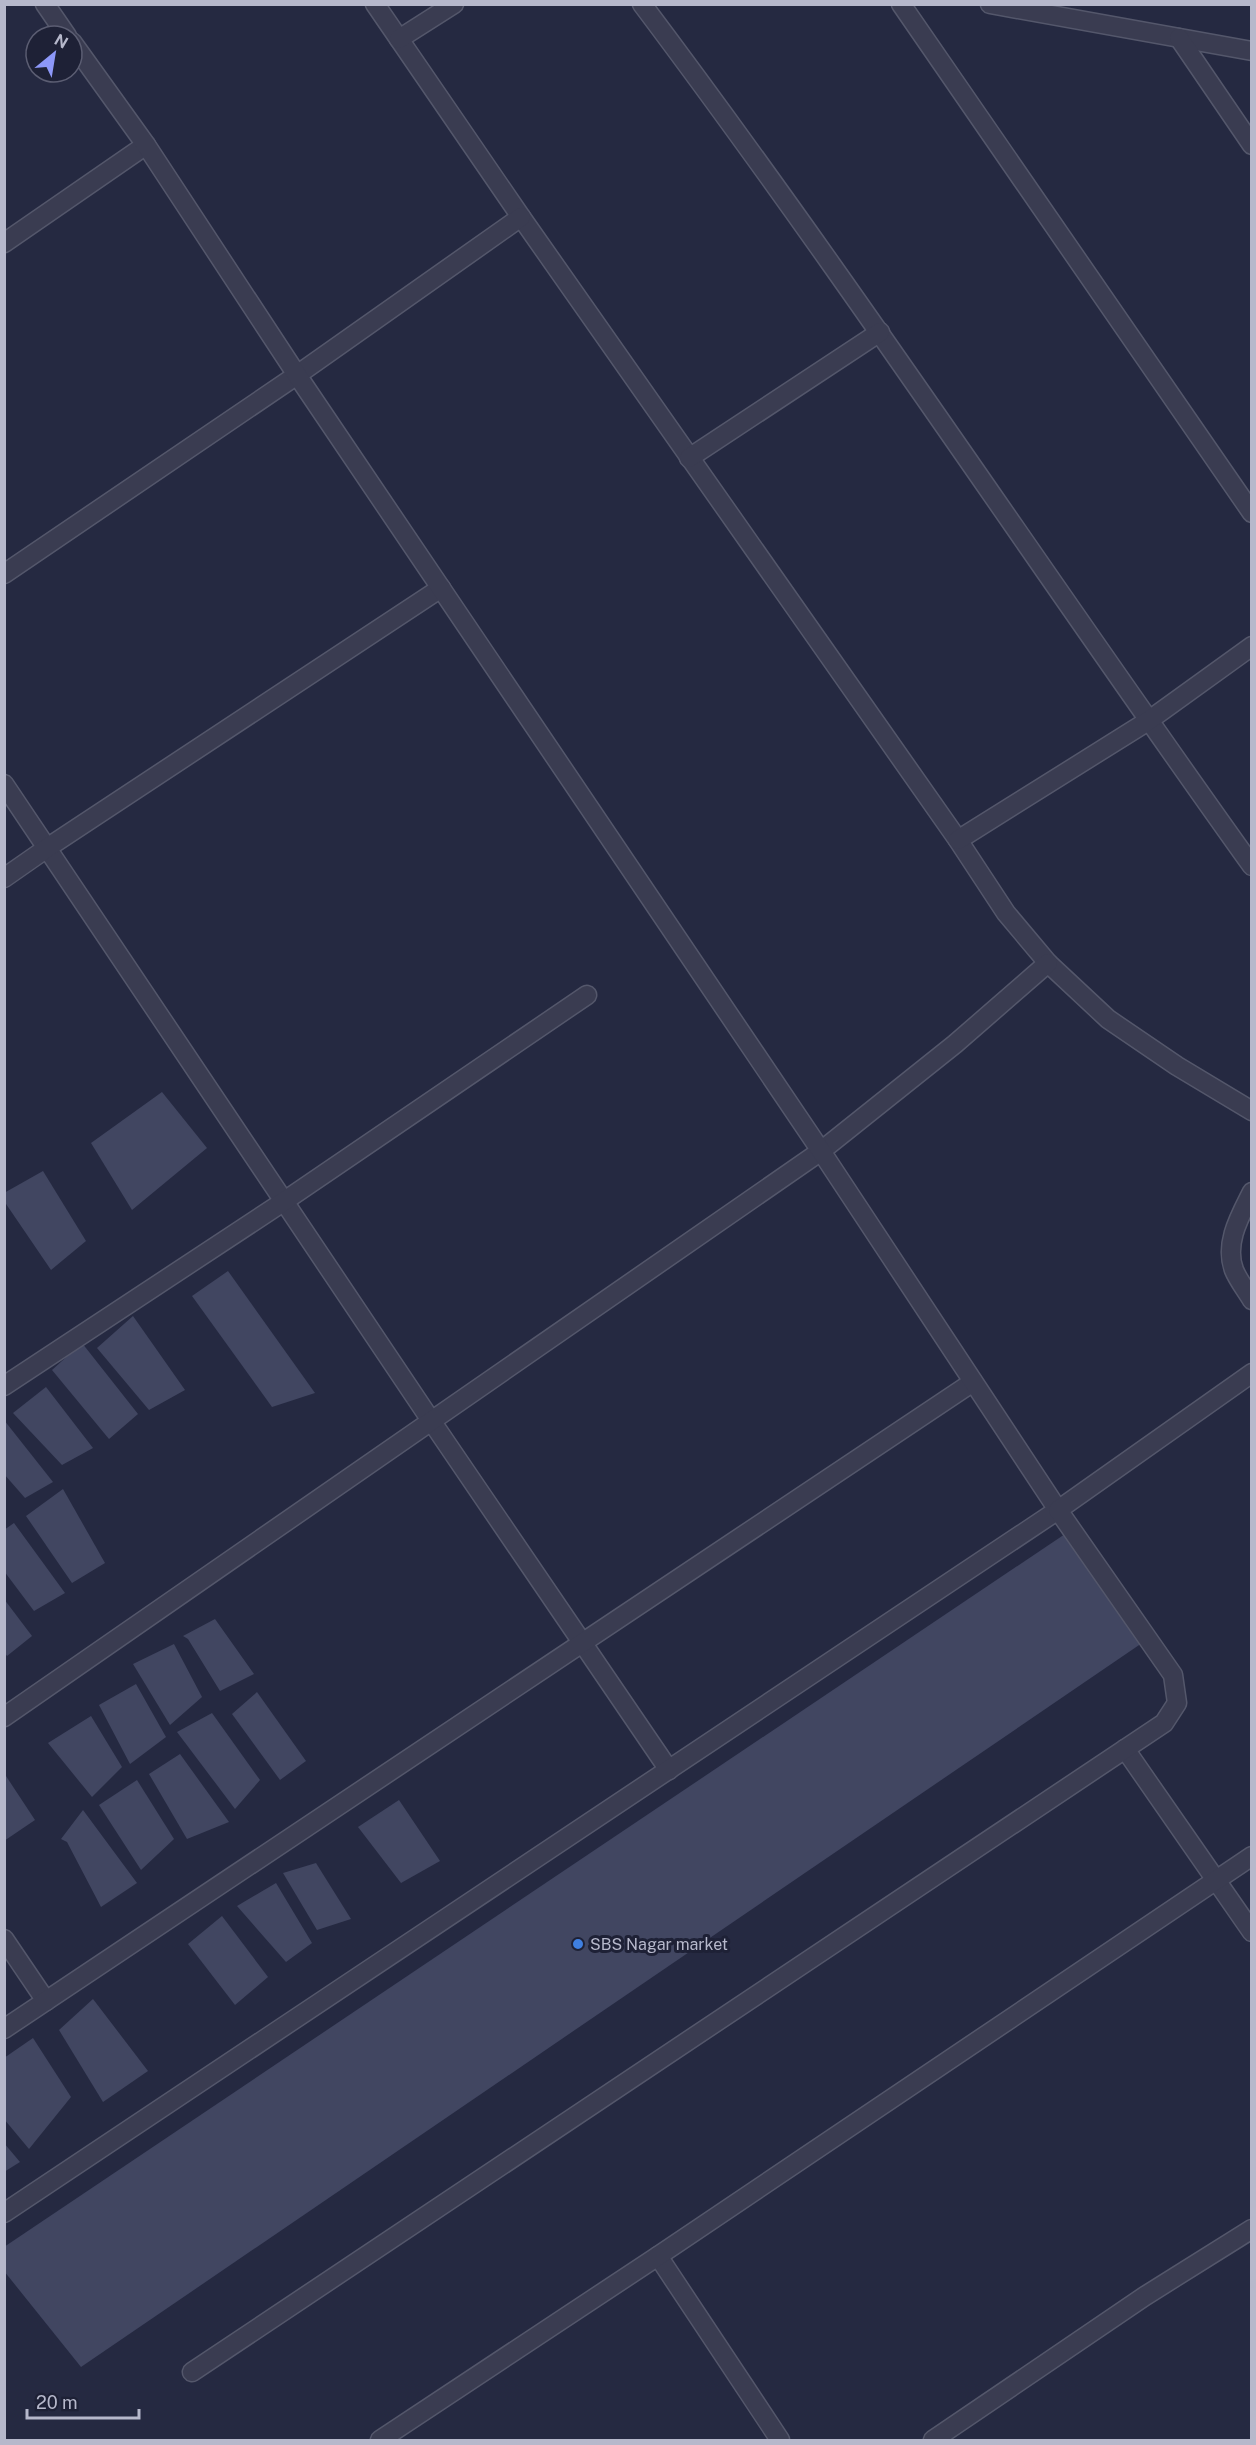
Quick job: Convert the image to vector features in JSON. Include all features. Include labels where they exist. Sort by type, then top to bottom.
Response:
[{"type":"street","points":[[45,4],[59,24]]},
{"type":"street","points":[[375,4],[521,217],[958,840],[1006,913],[1048,963],[1108,1018],[1177,1066],[1251,1110]]},
{"type":"street","points":[[399,39],[454,4]]},
{"type":"street","points":[[642,4],[880,332],[1148,721],[1251,866]]},
{"type":"street","points":[[901,4],[1251,513]]},
{"type":"street","points":[[990,4],[1251,51]]},
{"type":"street","points":[[1179,38],[1251,145]]},
{"type":"street","points":[[84,59],[146,145],[297,375],[821,1151],[1058,1510],[1173,1675],[1177,1703],[1164,1722],[1125,1749],[192,2372]]},
{"type":"street","points":[[4,243],[146,145]]},
{"type":"street","points":[[4,574],[297,375],[521,217]]},
{"type":"street","points":[[690,458],[880,332]]},
{"type":"street","points":[[4,878],[441,588]]},
{"type":"street","points":[[958,840],[1148,721],[1251,646]]},
{"type":"street","points":[[4,784],[283,1202],[669,1770]]},
{"type":"street","points":[[4,1717],[821,1151],[955,1044],[1048,963]]},
{"type":"street","points":[[4,1386],[283,1202],[587,995]]},
{"type":"street","points":[[1251,1192],[1237,1223],[1231,1246],[1234,1270],[1251,1300]]},
{"type":"street","points":[[4,2213],[1058,1510],[1251,1373]]},
{"type":"street","points":[[4,2029],[973,1382]]},
{"type":"street","points":[[1125,1749],[1249,1923]]},
{"type":"street","points":[[380,2440],[658,2256],[1251,1856]]},
{"type":"street","points":[[4,1939],[46,2001]]},
{"type":"street","points":[[933,2440],[1145,2296],[1251,2229]]},
{"type":"street","points":[[658,2256],[780,2440]]},
{"type":"building","points":[[162,1092],[207,1148],[132,1210],[91,1143]]},
{"type":"building","points":[[43,1171],[86,1241],[51,1270],[4,1201],[4,1193]]},
{"type":"building","points":[[228,1271],[315,1393],[272,1407],[192,1296]]},
{"type":"building","points":[[133,1316],[185,1390],[149,1410],[97,1348]]},
{"type":"building","points":[[82,1343],[138,1414],[109,1439],[52,1370]]},
{"type":"building","points":[[46,1387],[93,1448],[62,1465],[13,1413]]},
{"type":"building","points":[[4,1420],[53,1482],[25,1498],[4,1474]]},
{"type":"building","points":[[63,1489],[105,1563],[72,1583],[26,1516]]},
{"type":"building","points":[[14,1523],[65,1593],[34,1611],[4,1571],[4,1530]]},
{"type":"building","name":"SBS Nagar market","points":[[1071,1530],[1145,1641],[81,2367],[4,2271],[4,2247]]},
{"type":"building","points":[[4,1599],[32,1636],[7,1656],[4,1652]]},
{"type":"building","points":[[215,1619],[254,1674],[220,1691],[188,1639],[183,1636]]},
{"type":"building","points":[[174,1644],[202,1697],[170,1725],[133,1664]]},
{"type":"building","points":[[136,1684],[166,1737],[130,1764],[99,1705]]},
{"type":"building","points":[[257,1692],[306,1761],[280,1780],[232,1714]]},
{"type":"building","points":[[212,1713],[260,1780],[235,1809],[177,1732]]},
{"type":"building","points":[[91,1716],[122,1767],[92,1797],[48,1743]]},
{"type":"building","points":[[180,1754],[229,1822],[187,1839],[149,1774]]},
{"type":"building","points":[[4,1773],[35,1820],[4,1841]]},
{"type":"building","points":[[137,1780],[174,1839],[141,1870],[99,1805]]},
{"type":"building","points":[[399,1800],[440,1861],[401,1883],[358,1827]]},
{"type":"building","points":[[83,1810],[137,1883],[101,1907],[67,1842],[61,1839]]},
{"type":"building","points":[[316,1863],[351,1919],[317,1930],[283,1873]]},
{"type":"building","points":[[276,1883],[312,1943],[286,1962],[237,1906]]},
{"type":"building","points":[[222,1916],[268,1977],[235,2005],[188,1944]]},
{"type":"building","points":[[93,1999],[148,2071],[103,2102],[59,2030]]},
{"type":"building","points":[[33,2038],[71,2097],[29,2149],[4,2119],[4,2058]]},
{"type":"building","points":[[4,2143],[20,2162],[4,2172]]},
{"type":"place","name":"SBS Nagar market","points":[[578,1944]]}]
